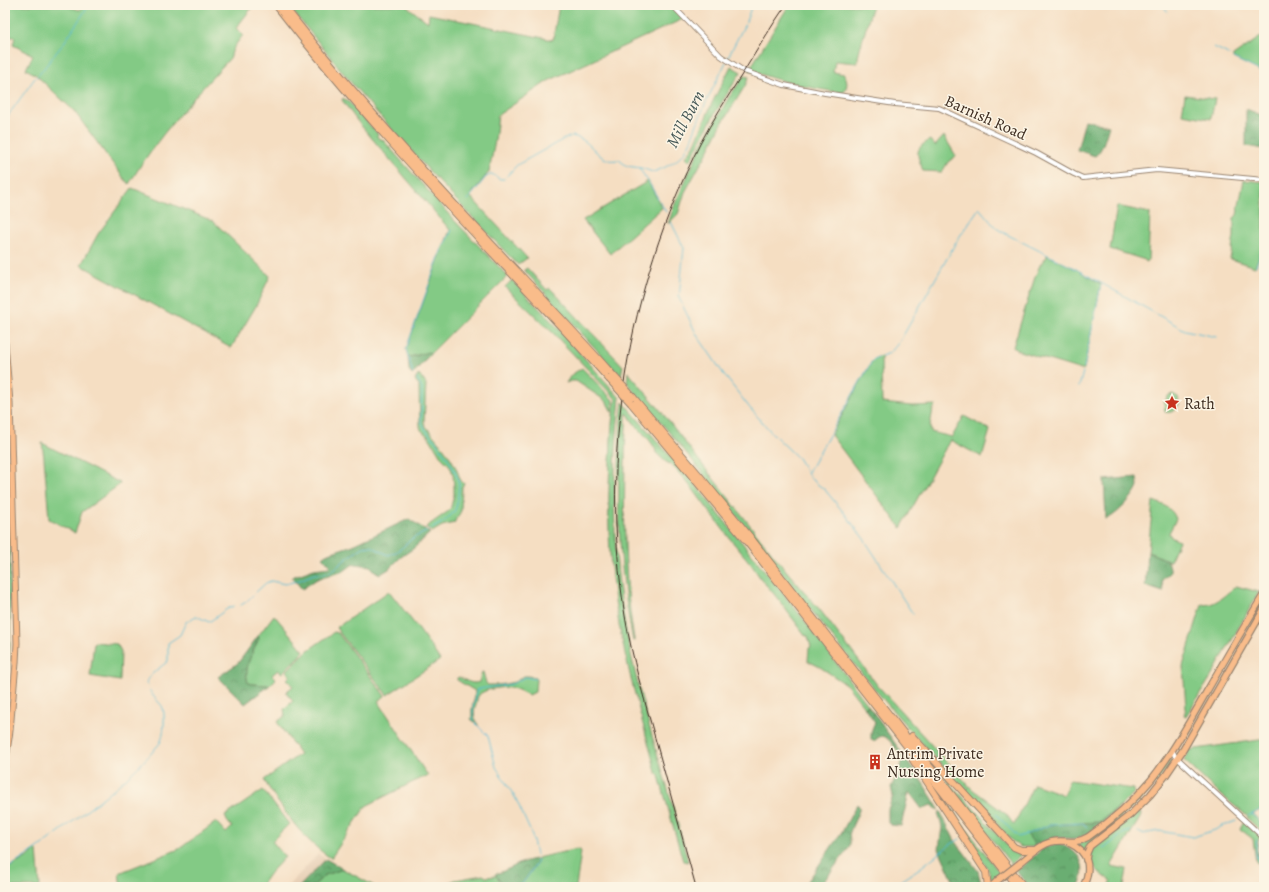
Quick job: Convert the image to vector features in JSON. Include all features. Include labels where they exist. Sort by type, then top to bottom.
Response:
[{"type":"highway","points":[[276,5],[338,82],[384,135],[450,208],[510,266]]},
{"type":"highway","points":[[283,5],[388,132],[632,400],[732,514],[1024,887]]},
{"type":"highway","points":[[632,400],[738,530],[1017,887]]},
{"type":"highway","points":[[1083,887],[1088,874],[1086,860],[1087,852],[1090,846],[1130,815],[1150,795],[1176,757],[1249,626],[1264,594]]},
{"type":"highway","points":[[1150,781],[1172,750],[1237,639],[1264,609]]},
{"type":"highway","points":[[854,670],[927,755],[1014,847],[1021,850],[1036,850]]},
{"type":"highway","points":[[869,698],[912,759],[986,872],[988,887]]},
{"type":"highway","points":[[992,887],[998,880],[1036,850],[1050,842],[1079,841],[1091,835],[1127,806],[1169,760],[1176,757]]},
{"type":"highway","points":[[1065,842],[1078,849],[1086,860]]},
{"type":"main road","points":[[5,344],[10,402],[17,638],[16,663],[5,765]]},
{"type":"street","name":"Barnish Road","points":[[672,5],[727,60],[744,71],[784,85],[865,100],[927,106],[943,110],[1022,146],[1083,178],[1157,170],[1264,180]]},
{"type":"street","points":[[1172,750],[1176,757],[1264,838]]},
{"type":"shaded area","points":[[318,854],[326,859],[325,861],[299,887],[287,887]]},
{"type":"green space","points":[[5,5],[63,5],[80,10],[84,5],[254,5],[236,28],[243,35],[233,48],[231,57],[190,102],[164,134],[129,184],[74,111],[36,75],[26,69],[33,55],[13,45],[15,37],[5,37]]},
{"type":"green space","points":[[405,5],[428,22],[429,14],[553,40],[559,5],[670,5],[683,19],[548,81],[498,115],[489,172],[470,196],[527,258],[518,265],[435,177],[374,109],[288,6]]},
{"type":"green space","points":[[789,5],[873,5],[857,63],[835,61],[833,72],[844,74],[846,79],[847,86],[843,93],[795,84],[749,70]]},
{"type":"green space","points":[[1262,36],[1264,39],[1264,73],[1233,58],[1233,56]]},
{"type":"green space","points":[[731,66],[741,72],[715,113],[690,161],[686,157],[694,146],[712,103]]},
{"type":"green space","points":[[744,76],[749,77],[745,86],[721,125],[685,192],[678,214],[668,224],[674,206],[700,148],[729,97]]},
{"type":"green space","points":[[1185,95],[1215,99],[1211,119],[1182,114]]},
{"type":"green space","points":[[343,98],[350,103],[378,134],[377,136],[379,139],[382,139],[453,219],[508,276],[431,353],[408,357],[406,349],[450,230],[358,122],[342,100]]},
{"type":"green space","points":[[1246,109],[1264,116],[1264,149],[1246,146]]},
{"type":"green space","points":[[1085,120],[1109,126],[1102,146],[1098,154],[1095,156],[1077,150]]},
{"type":"green space","points":[[944,136],[956,156],[948,162],[942,172],[923,171],[918,157],[919,150],[930,140],[935,146]]},
{"type":"green space","points":[[1244,180],[1264,182],[1264,244],[1255,267],[1230,259],[1234,237],[1234,218],[1237,215]]},
{"type":"green space","points":[[648,181],[662,208],[610,254],[583,220]]},
{"type":"green space","points":[[132,188],[213,221],[270,276],[256,306],[231,348],[81,265],[98,234]]},
{"type":"green space","points":[[1117,206],[1150,213],[1148,261],[1146,262],[1145,260],[1110,249]]},
{"type":"green space","points":[[1047,255],[1076,269],[1101,284],[1084,369],[1081,370],[1016,350],[1013,347],[1035,277],[1040,265]]},
{"type":"green space","points":[[527,268],[547,290],[550,288],[623,366],[621,375],[524,270]]},
{"type":"green space","points":[[512,280],[556,326],[620,398],[614,505],[616,559],[619,585],[636,675],[688,862],[683,861],[659,776],[656,772],[630,676],[615,602],[610,548],[609,476],[613,413],[616,399],[553,333],[505,287]]},
{"type":"green space","points":[[428,352],[431,353],[412,375],[409,370],[408,357]]},
{"type":"green space","points":[[881,356],[882,403],[912,406],[936,405],[933,409],[930,426],[931,432],[952,437],[964,416],[990,430],[982,457],[950,440],[901,528],[831,435],[872,361]]},
{"type":"green space","points":[[582,368],[613,400],[612,412],[606,401],[576,381],[566,383],[571,375]]},
{"type":"green space","points":[[628,372],[657,406],[783,567],[820,610],[878,686],[972,789],[1006,814],[1014,825],[1034,784],[1064,795],[1069,780],[1134,789],[1134,793],[1099,822],[1063,824],[1034,847],[1021,847],[1014,843],[915,736],[877,692],[686,453],[627,383]]},
{"type":"green space","points":[[419,374],[426,384],[425,425],[455,465],[461,482],[464,483],[462,487],[461,511],[454,523],[442,526],[432,532],[426,527],[450,510],[454,495],[453,474],[450,466],[442,458],[429,437],[421,430],[419,385],[415,380]]},
{"type":"green space","points":[[1173,394],[1178,397],[1179,404],[1172,412],[1165,412],[1164,402],[1169,395]]},
{"type":"green space","points":[[623,402],[682,468],[802,617],[868,705],[865,708],[847,685],[808,661],[809,648],[811,647],[808,636],[806,636],[761,579],[692,488],[672,465],[656,453],[655,448],[650,441],[628,414],[626,414],[625,532],[627,586],[634,639],[633,641],[625,596],[619,530],[619,462]]},
{"type":"green space","points":[[5,413],[11,603],[8,700],[5,733]]},
{"type":"green space","points":[[42,443],[120,483],[82,512],[75,533],[49,519]]},
{"type":"green space","points":[[1137,477],[1138,486],[1133,495],[1119,510],[1106,519],[1104,480]]},
{"type":"green space","points":[[1153,501],[1167,507],[1175,515],[1176,519],[1169,533],[1171,537],[1179,541],[1170,561],[1148,552]]},
{"type":"green space","points":[[409,519],[430,533],[389,569],[379,575],[370,566],[356,564],[344,571],[317,579],[302,589],[292,577],[314,569],[329,567],[330,565],[322,557],[326,554],[353,545]]},
{"type":"green space","points":[[1148,552],[1167,560],[1170,568],[1170,573],[1162,580],[1163,592],[1145,586]]},
{"type":"green space","points":[[1236,586],[1259,592],[1211,677],[1186,716],[1184,715],[1186,708],[1183,666],[1202,604],[1206,605],[1215,602]]},
{"type":"green space","points":[[389,591],[440,660],[387,695],[336,628]]},
{"type":"green space","points":[[274,615],[304,651],[282,673],[278,670],[272,675],[276,679],[269,686],[248,683],[248,665],[259,638],[258,636]]},
{"type":"green space","points":[[334,632],[338,633],[385,696],[378,701],[428,776],[423,777],[366,806],[331,858],[311,843],[293,823],[264,780],[300,754],[277,722],[285,716],[284,709],[293,701],[286,692],[293,686],[287,679],[290,676],[286,671],[307,651]]},
{"type":"green space","points":[[258,636],[259,638],[248,665],[248,683],[269,686],[245,704],[218,677],[238,663]]},
{"type":"green space","points":[[94,642],[117,644],[121,651],[120,681],[90,676]]},
{"type":"green space","points":[[482,672],[488,685],[507,684],[517,681],[523,676],[536,678],[535,692],[529,695],[509,687],[504,687],[494,688],[481,693],[478,697],[474,710],[478,726],[471,719],[475,691],[457,680],[457,678],[459,677],[469,682],[476,683],[479,682]]},
{"type":"green space","points":[[868,705],[923,783],[939,809],[938,810],[931,805],[922,809],[909,792],[901,826],[891,825],[888,823],[888,809],[893,796],[891,787],[899,771],[902,758],[894,746],[885,737],[879,737],[874,741],[871,740],[871,733],[875,722],[865,708]]},
{"type":"green space","points":[[1264,740],[1264,808],[1253,814],[1264,827],[1264,834],[1248,819],[1247,816],[1214,789],[1184,759],[1189,750]]},
{"type":"green space","points":[[1173,759],[1165,772],[1146,794],[1084,852],[1077,844],[1091,837],[1130,805],[1155,780],[1169,761]]},
{"type":"green space","points":[[939,771],[1008,846],[1020,854],[1020,856],[1011,864]]},
{"type":"green space","points":[[930,781],[1000,873],[991,881],[989,871]]},
{"type":"green space","points":[[263,790],[289,824],[272,841],[285,857],[270,873],[260,887],[188,887],[187,884],[177,887],[121,887],[119,873],[179,849],[216,822],[226,833],[232,827],[225,816]]},
{"type":"green space","points":[[857,804],[860,807],[851,829],[849,848],[824,881],[824,887],[804,887],[843,830]]},
{"type":"green space","points":[[1121,805],[1122,806],[1100,825],[1086,835],[1074,839],[1056,837],[1034,847],[1035,845],[1027,834],[1049,825],[1099,822]]},
{"type":"green space","points":[[940,811],[954,839],[978,871],[982,887],[956,887],[939,849],[942,827],[938,813]]},
{"type":"green space","points":[[1138,812],[1140,812],[1141,815],[1140,818],[1111,866],[1127,869],[1124,887],[1109,887],[1111,881],[1095,868],[1092,863],[1091,854],[1093,849]]},
{"type":"green space","points":[[1244,822],[1260,836],[1257,844],[1257,852],[1263,865],[1256,862],[1253,839],[1240,829]]},
{"type":"green space","points":[[1056,844],[1070,849],[1076,853],[1080,859],[1083,872],[1078,887],[1029,887],[1016,871],[1046,846]]},
{"type":"green space","points":[[577,849],[581,852],[576,887],[520,887],[537,863],[537,858]]},
{"type":"green space","points":[[37,850],[40,887],[5,887],[5,870]]},
{"type":"green space","points":[[326,859],[343,869],[325,875],[312,887],[299,887]]},
{"type":"green space","points":[[536,859],[538,861],[537,863],[520,887],[506,887],[495,874],[526,861]]},
{"type":"green space","points":[[343,869],[376,887],[312,887],[325,875]]},
{"type":"green space","points":[[483,875],[486,877],[496,876],[506,887],[437,887],[455,880]]},
{"type":"waterway","points":[[37,77],[63,44],[89,5]]},
{"type":"waterway","points":[[727,59],[745,24],[752,5]]},
{"type":"waterway","points":[[1163,5],[1167,11]]},
{"type":"waterway","points":[[1214,47],[1230,55]]},
{"type":"waterway","points":[[1233,58],[1264,73]]},
{"type":"waterway","name":"Mill Burn","points":[[506,177],[517,165],[572,136],[584,141],[604,158],[619,160],[627,166],[653,172],[665,167],[678,159],[687,149],[707,101],[726,62]]},
{"type":"waterway","points":[[12,110],[35,78]]},
{"type":"waterway","points":[[5,120],[11,111]]},
{"type":"waterway","points":[[639,168],[666,212]]},
{"type":"waterway","points":[[468,200],[486,177],[492,174],[500,179],[504,179]]},
{"type":"waterway","points":[[808,472],[872,361],[875,358],[890,353],[900,341],[958,239],[979,208],[996,228],[1006,234],[1076,269],[1185,330],[1216,337]]},
{"type":"waterway","points":[[671,222],[684,248],[679,298],[697,335],[725,376],[749,407],[772,433],[798,458],[811,479],[825,490],[845,514],[864,539],[913,614]]},
{"type":"waterway","points":[[413,374],[406,349],[441,251],[452,230]]},
{"type":"waterway","points":[[1256,266],[1264,244]]},
{"type":"waterway","points":[[1084,368],[1101,285]]},
{"type":"waterway","points":[[1079,387],[1083,372]]},
{"type":"waterway","points":[[417,378],[422,389],[421,421],[424,428],[437,443],[451,464],[459,485],[457,504],[454,512],[450,517],[429,530]]},
{"type":"waterway","points":[[256,592],[266,583],[271,581],[285,584],[314,574],[324,574],[332,571],[363,547],[371,546],[388,555],[427,531]]},
{"type":"waterway","points":[[241,605],[253,595]]},
{"type":"waterway","points":[[148,686],[146,683],[152,674],[168,661],[168,643],[180,635],[186,622],[196,616],[209,622],[227,609],[234,606]]},
{"type":"waterway","points":[[535,679],[525,677],[512,684],[478,689],[473,707],[473,718],[476,724],[488,736],[496,767],[516,799],[532,835],[536,855]]},
{"type":"waterway","points":[[5,870],[47,841],[107,795],[140,765],[160,743],[163,736],[164,713],[162,706],[150,691]]},
{"type":"waterway","points":[[1248,816],[1264,808]]},
{"type":"waterway","points":[[996,814],[1018,837],[1049,825],[1083,823],[1087,827]]},
{"type":"waterway","points":[[1252,814],[1264,827]]},
{"type":"waterway","points":[[1138,832],[1142,834],[1159,831],[1193,837],[1236,821]]},
{"type":"waterway","points":[[1103,847],[1105,848],[1124,833],[1131,831]]},
{"type":"waterway","points":[[891,887],[960,839]]},
{"type":"waterway","points":[[1257,840],[1257,857],[1259,863],[1262,865]]},
{"type":"waterway","points":[[520,887],[537,863],[536,859]]},
{"type":"railway","points":[[696,887],[638,678],[625,616],[618,555],[615,495],[618,434],[625,374],[637,315],[654,256],[675,199],[700,144],[786,5]]},
{"type":"place","name":"Rath","points":[[1172,403]]},
{"type":"place","name":"Antrim Private Nursing Home","points":[[875,762]]}]
